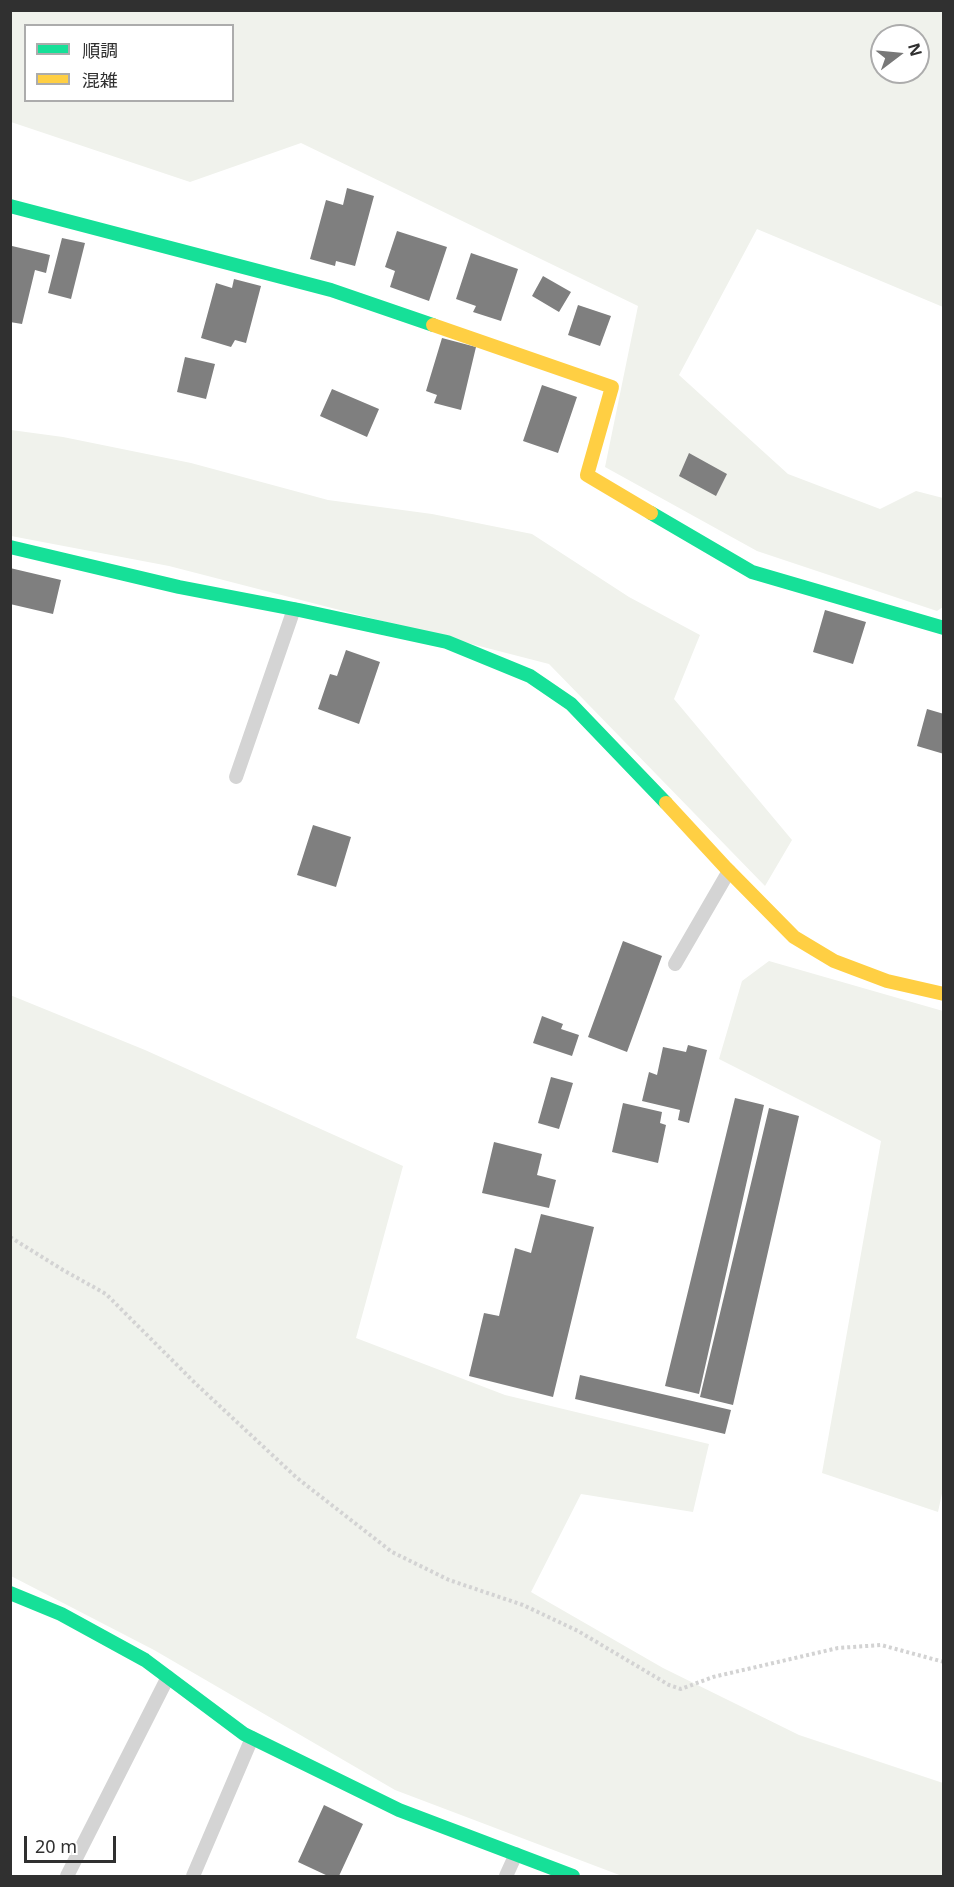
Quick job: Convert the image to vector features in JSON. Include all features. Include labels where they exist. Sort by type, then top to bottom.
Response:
[{"type":"street","points":[[10,206],[331,290],[612,387],[587,475],[752,572],[944,628]]},
{"type":"street","points":[[10,547],[179,587],[447,642],[530,676],[571,704],[794,937],[834,961],[887,981],[944,994]]},
{"type":"street","points":[[10,1593],[61,1614],[145,1660],[244,1734],[399,1810],[573,1876]]},
{"type":"lane","points":[[236,777],[294,609]]},
{"type":"lane","points":[[675,964],[729,871]]},
{"type":"lane","points":[[67,1876],[168,1677]]},
{"type":"lane","points":[[193,1876],[252,1738]]},
{"type":"lane","points":[[506,1876],[516,1854]]},
{"type":"path","points":[[10,1237],[106,1294],[195,1383],[297,1478],[392,1552],[449,1580],[523,1605],[578,1631],[669,1685],[681,1689],[713,1677],[838,1648],[880,1645],[944,1662]]},
{"type":"shaded area","points":[[11,11],[943,11],[943,307],[757,229],[679,375],[788,474],[880,509],[916,491],[943,498],[943,607],[937,611],[757,551],[605,467],[638,306],[301,143],[190,182],[11,122]]},
{"type":"shaded area","points":[[11,430],[63,437],[191,463],[328,500],[432,514],[532,534],[629,597],[700,635],[674,699],[792,840],[765,886],[549,664],[169,566],[11,536]]},
{"type":"shaded area","points":[[769,961],[943,1011],[944,1484],[938,1512],[822,1473],[881,1141],[719,1059],[742,981]]},
{"type":"shaded area","points":[[10,995],[145,1050],[403,1166],[356,1338],[505,1395],[709,1444],[693,1512],[581,1494],[531,1592],[663,1668],[799,1735],[943,1783],[943,1876],[622,1876],[395,1790],[154,1650],[11,1576]]},
{"type":"building","points":[[347,188],[374,196],[355,266],[336,261],[335,266],[310,259],[326,200],[343,205]]},
{"type":"building","points":[[397,231],[447,247],[429,301],[390,287],[395,271],[385,267]]},
{"type":"building","points":[[62,238],[85,243],[71,299],[48,293]]},
{"type":"building","points":[[12,246],[50,255],[46,273],[35,270],[22,324],[10,322]]},
{"type":"building","points":[[471,253],[518,269],[501,321],[473,312],[476,306],[456,299]]},
{"type":"building","points":[[543,276],[571,292],[559,312],[532,296]]},
{"type":"building","points":[[234,279],[261,286],[246,343],[235,340],[231,347],[201,338],[216,283],[232,288]]},
{"type":"building","points":[[578,305],[611,316],[600,346],[568,335]]},
{"type":"building","points":[[442,338],[476,347],[461,410],[434,403],[437,395],[426,391]]},
{"type":"building","points":[[185,357],[215,364],[206,399],[177,392]]},
{"type":"building","points":[[542,385],[577,397],[558,453],[523,441]]},
{"type":"building","points":[[332,389],[379,409],[367,437],[320,416]]},
{"type":"building","points":[[689,453],[727,474],[716,496],[679,476]]},
{"type":"building","points":[[10,568],[61,580],[53,614],[10,604]]},
{"type":"building","points":[[825,610],[866,622],[853,664],[813,652]]},
{"type":"building","points":[[346,650],[380,662],[359,724],[318,709],[330,674],[337,676]]},
{"type":"building","points":[[927,709],[944,714],[944,754],[917,746]]},
{"type":"building","points":[[313,825],[351,837],[336,887],[297,875]]},
{"type":"building","points":[[623,941],[662,956],[627,1052],[588,1037]]},
{"type":"building","points":[[542,1016],[563,1024],[561,1029],[579,1035],[572,1056],[533,1043]]},
{"type":"building","points":[[688,1045],[707,1050],[689,1123],[678,1120],[680,1110],[642,1101],[649,1072],[657,1075],[663,1047],[686,1052]]},
{"type":"building","points":[[551,1077],[573,1083],[559,1129],[538,1123]]},
{"type":"building","points":[[735,1098],[764,1105],[699,1394],[665,1386]]},
{"type":"building","points":[[623,1103],[662,1112],[660,1123],[666,1125],[658,1163],[612,1152]]},
{"type":"building","points":[[769,1108],[799,1116],[733,1405],[700,1397]]},
{"type":"building","points":[[494,1142],[542,1154],[537,1175],[556,1180],[549,1208],[482,1193]]},
{"type":"building","points":[[541,1214],[594,1227],[553,1397],[469,1376],[484,1313],[499,1316],[515,1248],[531,1253]]},
{"type":"building","points":[[580,1375],[731,1410],[725,1434],[575,1399]]},
{"type":"building","points":[[324,1805],[363,1824],[339,1876],[328,1876],[298,1862]]},
{"type":"traffic: fast","points":[[10,206],[331,290],[433,325]]},
{"type":"traffic: fast","points":[[651,513],[752,572],[944,628]]},
{"type":"traffic: fast","points":[[10,547],[179,587],[447,642],[530,676],[571,704],[666,803]]},
{"type":"traffic: fast","points":[[10,1593],[61,1614],[145,1660],[244,1734],[399,1810],[573,1876]]},
{"type":"traffic: slow","points":[[433,325],[612,387],[587,475],[651,513]]},
{"type":"traffic: slow","points":[[666,803],[794,937],[834,961],[887,981],[944,994]]}]
